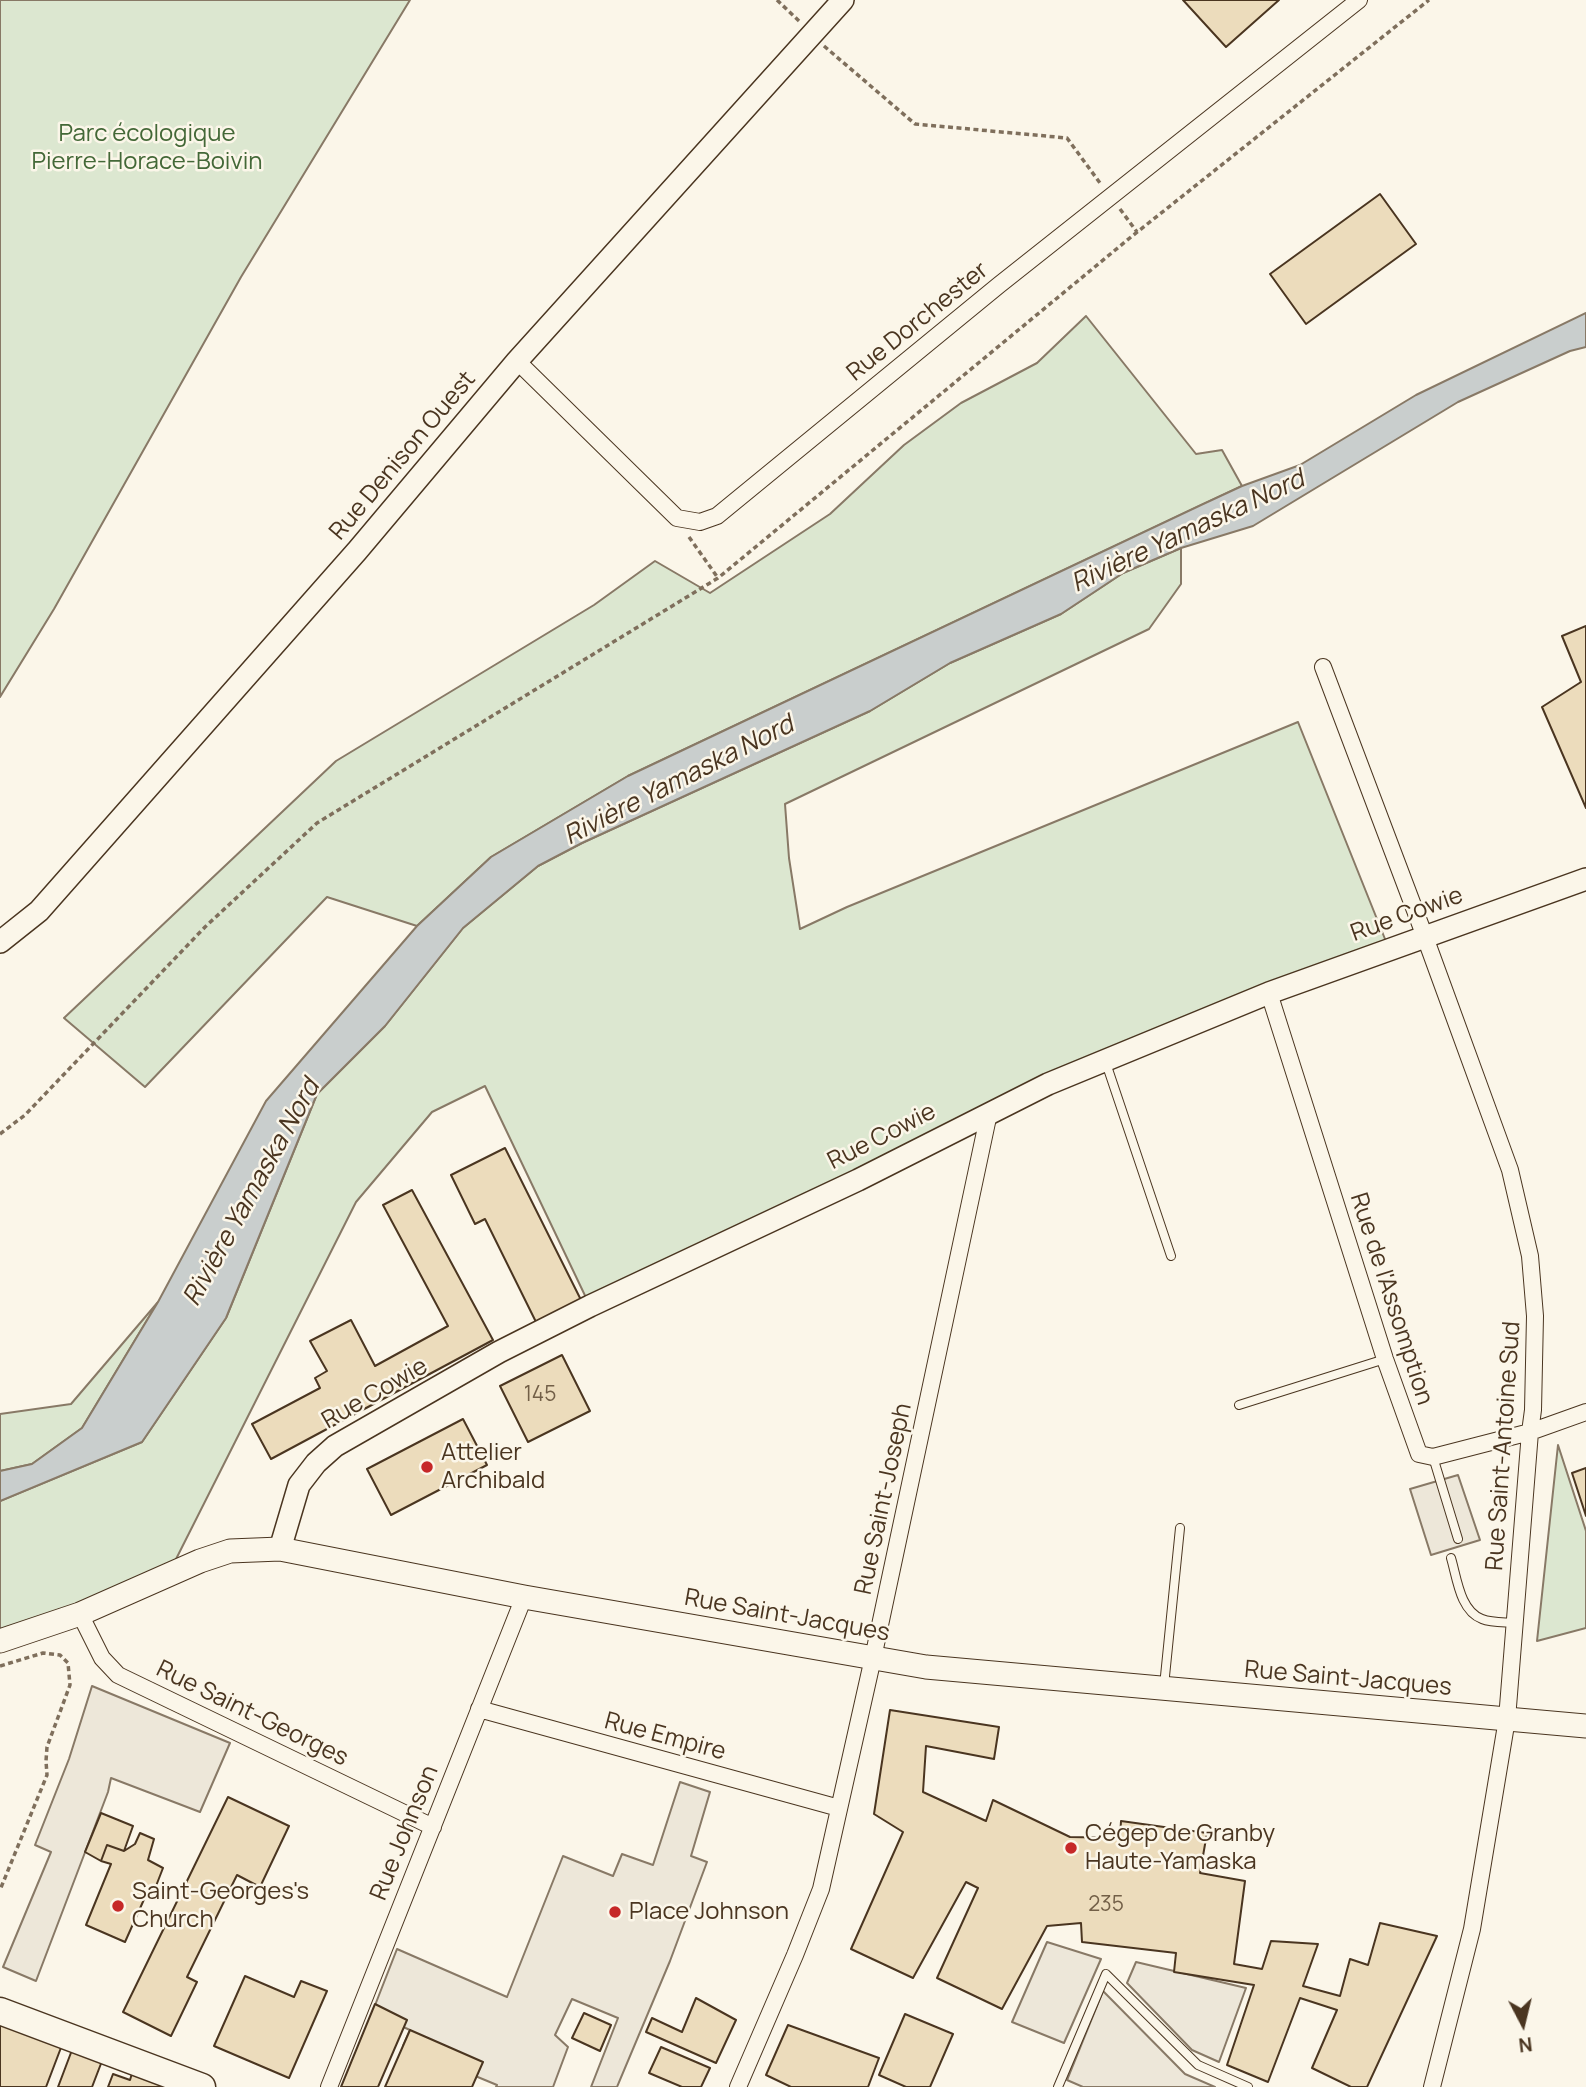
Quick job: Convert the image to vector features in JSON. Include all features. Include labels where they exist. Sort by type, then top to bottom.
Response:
[{"type":"main road","name":"Rue Saint-Jacques","points":[[0,1641],[80,1614],[210,1557],[230,1551],[280,1549],[524,1597],[926,1667],[1586,1726]]},
{"type":"main road","points":[[0,2011],[194,2086]]},
{"type":"street","name":"Rue Dorchester","points":[[677,518],[700,522],[717,516],[988,294],[1359,0]]},
{"type":"street","name":"Rue Denison Ouest","points":[[0,942],[39,911],[348,562],[517,360],[812,34],[832,4]]},
{"type":"street","points":[[517,360],[677,518]]},
{"type":"street","name":"Rue Saint-Antoine Sud","points":[[1323,667],[1510,1170],[1530,1256],[1535,1316],[1533,1410],[1507,1720],[1472,1928],[1432,2087]]},
{"type":"street","name":"Rue Cowie","points":[[280,1549],[299,1485],[316,1463],[335,1446],[590,1306],[858,1180],[1048,1084],[1269,993],[1586,879]]},
{"type":"street","name":"Rue de l'Assomption","points":[[1269,993],[1385,1359],[1419,1454],[1433,1457]]},
{"type":"street","name":"Rue Saint-Joseph","points":[[738,2087],[821,1889],[989,1113]]},
{"type":"street","points":[[1433,1457],[1530,1432],[1586,1412]]},
{"type":"street","name":"Rue Johnson","points":[[329,2087],[524,1597]]},
{"type":"street","name":"Rue Saint-Georges","points":[[80,1614],[102,1658],[118,1675],[433,1827]]},
{"type":"street","name":"Rue Empire","points":[[480,1709],[839,1808]]},
{"type":"lane","points":[[1105,1060],[1171,1255]]},
{"type":"lane","points":[[1239,1405],[1385,1359]]},
{"type":"lane","points":[[1433,1457],[1458,1539]]},
{"type":"lane","points":[[1163,1689],[1180,1528]]},
{"type":"lane","points":[[1451,1558],[1466,1607],[1474,1616],[1485,1621],[1515,1623]]},
{"type":"lane","points":[[1058,2087],[1106,1974],[1198,2065],[1248,2087]]},
{"type":"path","points":[[777,0],[915,124],[1067,138],[1137,232]]},
{"type":"path","points":[[0,1134],[25,1115],[205,927],[317,823],[718,578],[1137,232],[1429,0]]},
{"type":"path","points":[[677,518],[718,578]]},
{"type":"path","points":[[0,1666],[43,1653],[60,1655],[68,1663],[70,1685],[47,1747],[47,1774],[0,1890]]},
{"type":"green space","name":"Parc écologique Pierre-Horace-Boivin","points":[[0,0],[410,0],[241,277],[54,609],[0,697]]},
{"type":"green space","points":[[1086,316],[1196,454],[1222,450],[1242,486],[628,776],[491,857],[417,926],[327,897],[145,1087],[64,1018],[336,761],[594,605],[655,561],[710,593],[830,514],[904,445],[961,403],[1037,363]]},
{"type":"green space","points":[[1181,548],[1181,584],[1149,629],[785,804],[789,858],[800,929],[847,907],[1298,722],[1389,949],[1269,993],[590,1306],[485,1086],[432,1112],[356,1202],[170,1571],[0,1641],[0,1501],[142,1442],[226,1318],[317,1094],[385,1026],[463,928],[538,866],[582,843],[870,711],[950,663],[1061,614],[1123,573]]},
{"type":"green space","points":[[158,1302],[82,1428],[32,1464],[0,1471],[0,1414],[71,1404]]},
{"type":"green space","points":[[1558,1445],[1586,1531],[1586,1628],[1537,1641]]},
{"type":"shaded area","points":[[1458,1475],[1480,1540],[1431,1555],[1410,1489]]},
{"type":"shaded area","points":[[92,1686],[230,1743],[200,1812],[111,1778],[36,1981],[3,1967],[51,1852],[35,1845],[69,1759]]},
{"type":"shaded area","name":"Place Johnson","points":[[680,1782],[710,1792],[691,1856],[707,1862],[670,1961],[617,2087],[591,2087],[618,2018],[572,1999],[555,2035],[568,2047],[553,2087],[496,2087],[497,2085],[403,2046],[410,2030],[372,2013],[397,1949],[507,1997],[563,1856],[613,1876],[622,1854],[653,1865]]},
{"type":"shaded area","points":[[1047,1942],[1101,1959],[1064,2043],[1012,2022]]},
{"type":"shaded area","points":[[1136,1962],[1246,1988],[1219,2062],[1192,2050],[1127,1983]]},
{"type":"shaded area","points":[[1103,1991],[1185,2074],[1215,2087],[1083,2087],[1067,2080]]},
{"type":"water","name":"Rivière Yamaska Nord","points":[[1586,313],[1586,347],[1570,351],[1458,402],[1253,526],[1181,548],[1123,573],[1061,614],[950,663],[870,711],[582,843],[538,866],[463,928],[385,1026],[317,1094],[226,1318],[142,1442],[0,1501],[0,1471],[32,1464],[82,1428],[158,1302],[266,1101],[417,926],[491,857],[628,776],[1242,486],[1300,465],[1416,395]]},
{"type":"building","points":[[1183,0],[1279,0],[1226,47]]},
{"type":"building","points":[[1380,194],[1416,244],[1306,324],[1270,274]]},
{"type":"building","points":[[1586,626],[1586,808],[1542,707],[1581,682],[1562,636]]},
{"type":"building","points":[[505,1148],[582,1302],[537,1324],[485,1219],[475,1224],[451,1175]]},
{"type":"building","points":[[412,1190],[493,1340],[271,1459],[252,1424],[320,1388],[315,1378],[327,1371],[310,1341],[351,1320],[375,1366],[448,1326],[383,1205]]},
{"type":"building","points":[[562,1355],[590,1411],[528,1442],[500,1386]]},
{"type":"building","name":"Attelier Archibald","points":[[463,1419],[487,1465],[391,1515],[367,1469]]},
{"type":"building","points":[[1586,1468],[1586,1516],[1572,1473]]},
{"type":"building","name":"Cégep de Granby Haute-Yamaska","points":[[890,1710],[999,1727],[994,1759],[926,1746],[923,1792],[986,1821],[993,1800],[1070,1837],[1120,1838],[1121,1821],[1207,1833],[1200,1873],[1245,1881],[1234,1964],[1262,1969],[1271,1941],[1318,1944],[1303,1986],[1340,1996],[1350,1959],[1368,1965],[1380,1923],[1437,1936],[1367,2087],[1351,2087],[1312,2068],[1337,2010],[1300,1998],[1268,2082],[1227,2065],[1254,1985],[1174,1972],[1176,1953],[1082,1942],[1081,1923],[1047,1926],[1002,2009],[937,1978],[978,1888],[966,1882],[913,1978],[851,1949],[903,1832],[874,1814]]},
{"type":"building","points":[[228,1797],[289,1826],[260,1887],[237,1875],[187,1977],[197,1982],[171,2036],[123,2012]]},
{"type":"building","points":[[101,1813],[133,1826],[124,1851],[107,1845],[101,1861],[85,1852]]},
{"type":"building","name":"Saint-Georges's Church","points":[[140,1833],[154,1839],[148,1860],[163,1868],[156,1886],[150,1886],[125,1942],[86,1925],[111,1864],[101,1861],[107,1845],[124,1851],[135,1844]]},
{"type":"building","points":[[245,1976],[294,1997],[301,1981],[327,1991],[289,2078],[214,2046]]},
{"type":"building","points":[[696,1998],[736,2020],[716,2063],[646,2032],[652,2018],[682,2032]]},
{"type":"building","points":[[375,2004],[407,2020],[378,2087],[341,2087]]},
{"type":"building","points":[[584,2013],[611,2025],[600,2051],[572,2038]]},
{"type":"building","points":[[905,2014],[953,2034],[930,2087],[906,2087],[879,2075]]},
{"type":"building","points":[[0,2022],[62,2045],[46,2087],[0,2087]]},
{"type":"building","points":[[788,2025],[879,2058],[868,2087],[791,2087],[766,2075]]},
{"type":"building","points":[[410,2030],[483,2062],[472,2087],[385,2087]]},
{"type":"building","points":[[661,2047],[710,2068],[701,2087],[682,2087],[649,2073]]},
{"type":"building","points":[[72,2050],[102,2061],[92,2087],[58,2087]]},
{"type":"building","points":[[133,2070],[163,2080],[160,2087],[108,2087],[113,2074],[130,2080]]},
{"type":"place","name":"Attelier Archibald","points":[[427,1467]]},
{"type":"place","name":"Cégep de Granby Haute-Yamaska","points":[[1071,1848]]},
{"type":"place","name":"Saint-Georges's Church","points":[[118,1906]]},
{"type":"place","name":"Place Johnson","points":[[615,1912]]}]
